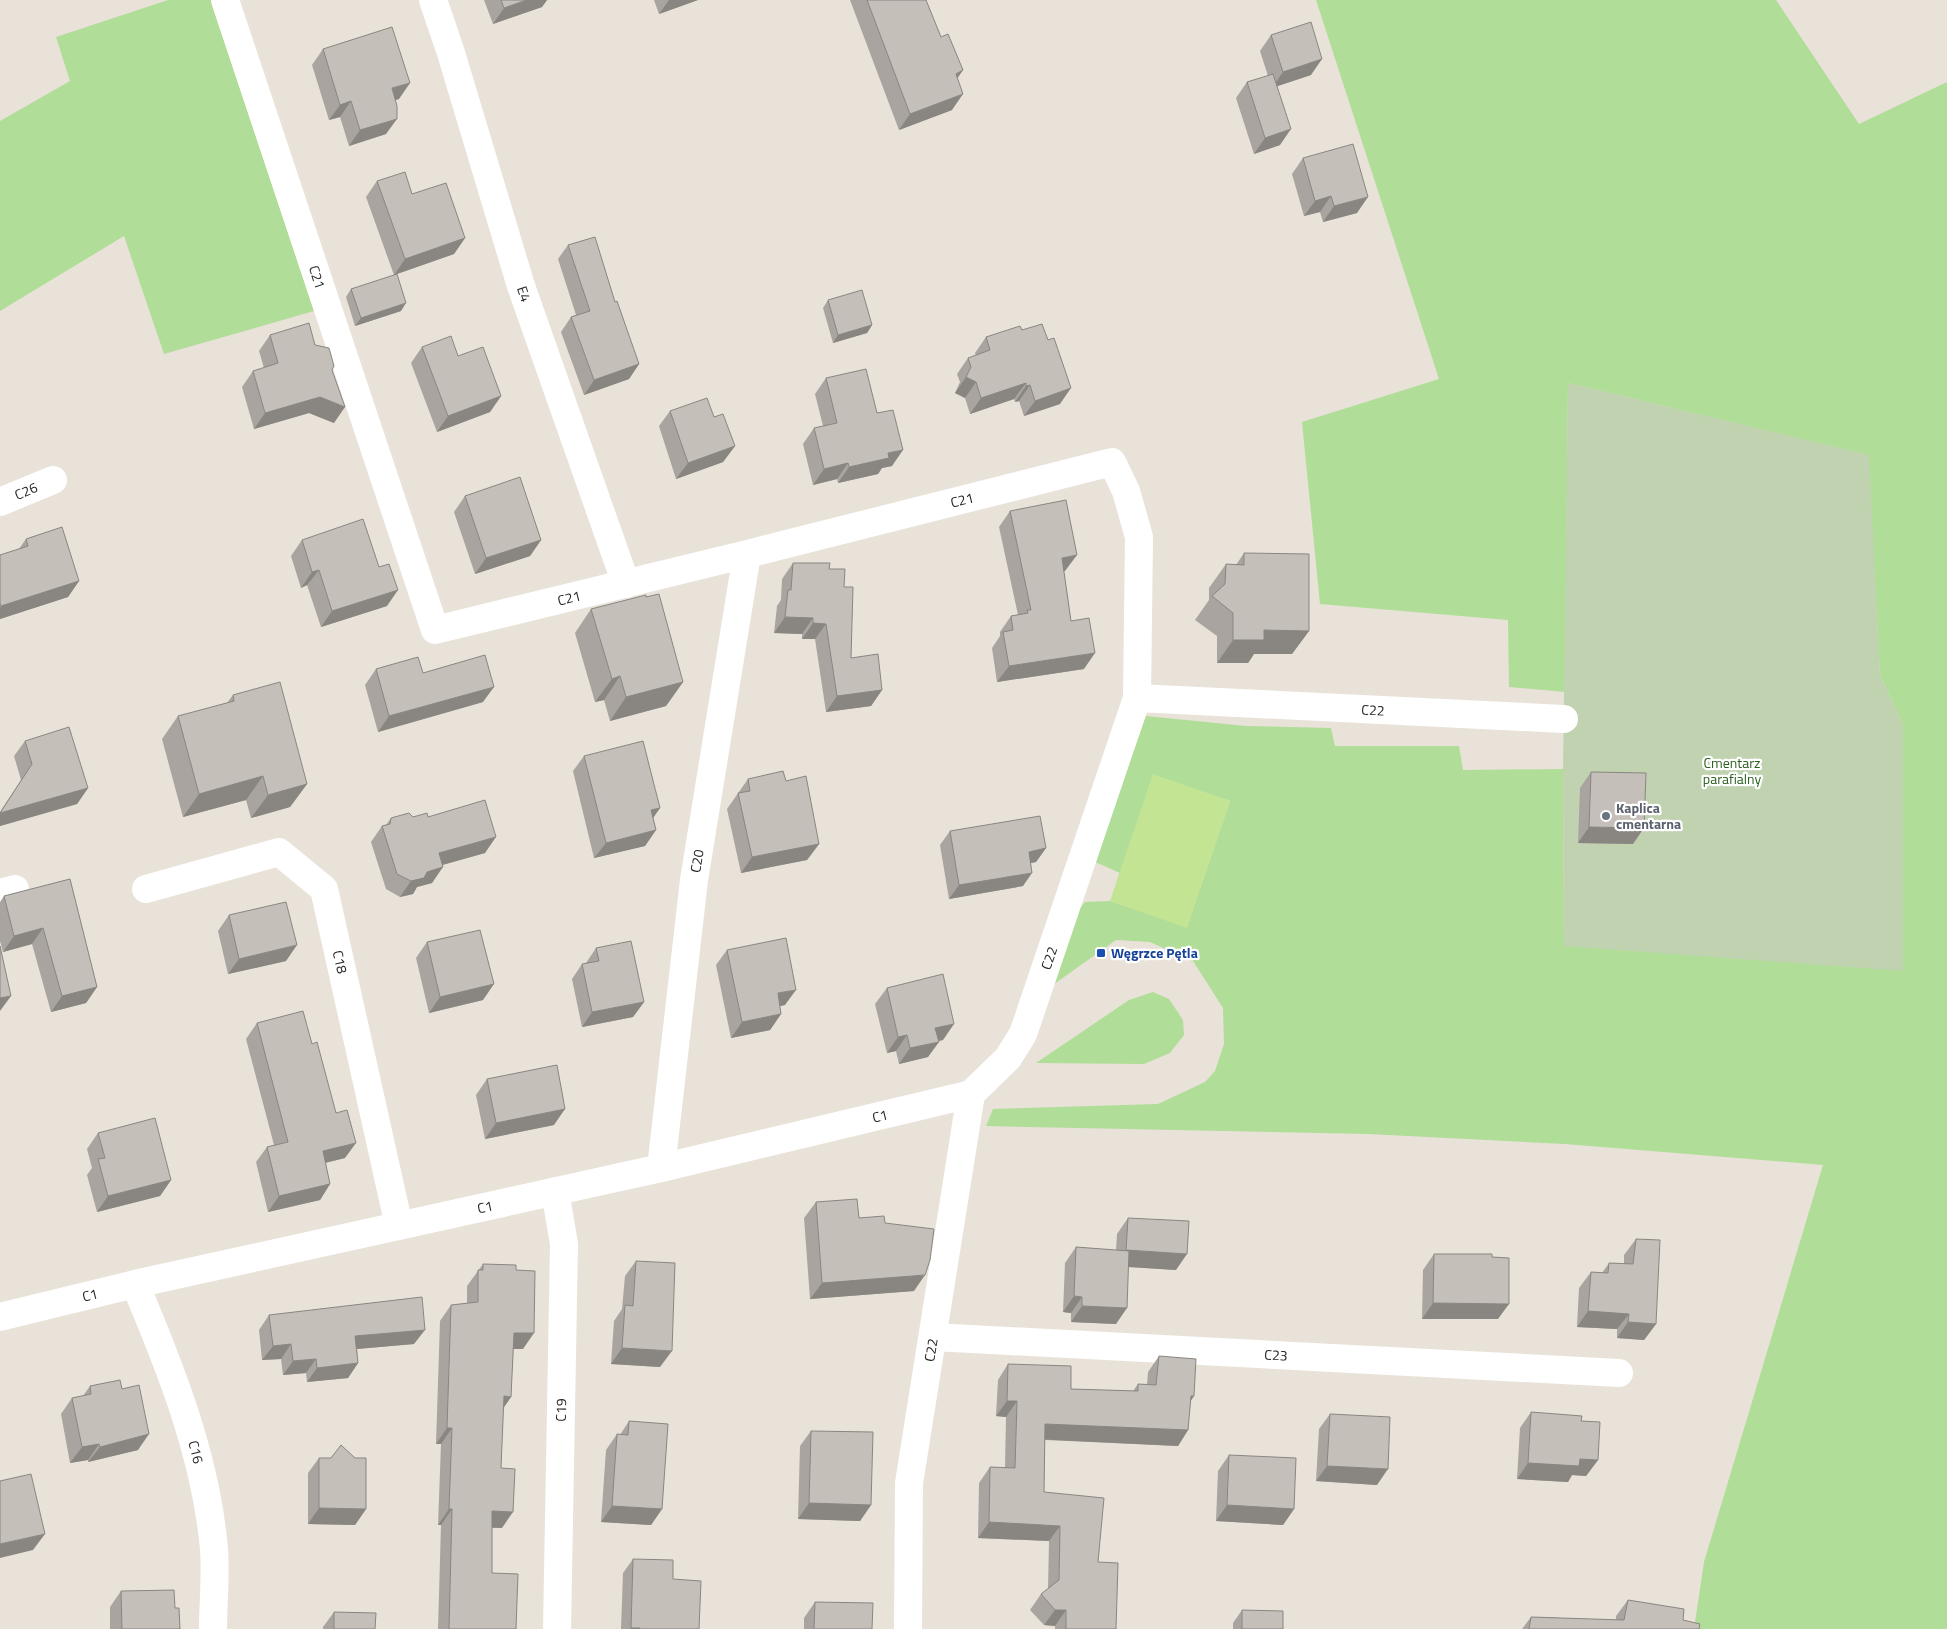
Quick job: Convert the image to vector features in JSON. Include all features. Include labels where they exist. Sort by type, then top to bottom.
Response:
[{"type":"street","name":"C21","points":[[225,0],[435,630],[1112,462],[1126,491],[1139,537],[1137,698]]},
{"type":"street","name":"E4","points":[[433,0],[521,286],[626,584]]},
{"type":"street","name":"C26","points":[[0,502],[53,480]]},
{"type":"street","name":"C20","points":[[661,1168],[694,880],[747,554]]},
{"type":"street","name":"C22","points":[[908,1629],[909,1483],[971,1094],[1008,1058],[1023,1034],[1137,698],[1564,719]]},
{"type":"street","name":"C18","points":[[146,889],[279,852],[324,889],[399,1226]]},
{"type":"street","name":"C1","points":[[0,1318],[135,1284],[661,1168],[971,1094]]},
{"type":"street","name":"C19","points":[[555,1191],[564,1244],[556,1629]]},
{"type":"street","name":"C16","points":[[135,1284],[198,1451],[214,1549],[213,1629]]},
{"type":"street","name":"C23","points":[[933,1337],[1619,1373]]},
{"type":"green space","points":[[168,0],[212,0],[314,311],[164,354],[124,236],[0,311],[0,121],[70,81],[56,37]]},
{"type":"green space","points":[[1316,0],[1776,0],[1859,124],[1947,82],[1947,1629],[1694,1629],[1704,1562],[1823,1165],[1565,1144],[1368,1134],[986,1126],[993,1109],[1158,1104],[1205,1082],[1215,1071],[1224,1044],[1223,1008],[1193,961],[1150,942],[1116,940],[1050,987],[1065,926],[1085,902],[1110,901],[1187,927],[1230,801],[1153,775],[1120,873],[1093,861],[1146,716],[1246,726],[1331,728],[1335,746],[1459,746],[1463,770],[1563,769],[1564,946],[1903,725],[1880,675],[1868,455],[1568,383],[1565,692],[1509,687],[1508,620],[1320,604],[1302,422],[1439,379]]},
{"type":"green space","name":"Cmentarz parafialny","points":[[1568,383],[1869,455],[1880,675],[1903,725],[1903,971],[1564,946],[1563,769]]},
{"type":"green space","points":[[1153,774],[1230,801],[1187,928],[1110,901]]},
{"type":"green space","points":[[1153,992],[1169,999],[1183,1020],[1184,1035],[1170,1053],[1144,1064],[1036,1063],[1129,1000]]},
{"type":"building","points":[[501,0],[527,0],[504,8]]},
{"type":"building","points":[[867,0],[926,0],[941,37],[948,34],[963,70],[956,74],[963,94],[910,114]]},
{"type":"building","points":[[1311,22],[1322,59],[1283,72],[1271,35]]},
{"type":"building","points":[[392,27],[410,83],[392,88],[397,106],[397,119],[360,130],[351,101],[340,105],[323,49]]},
{"type":"building","points":[[1273,74],[1291,129],[1265,138],[1247,82]]},
{"type":"building","points":[[1353,144],[1368,197],[1334,206],[1331,196],[1315,201],[1303,158]]},
{"type":"building","points":[[405,172],[412,194],[446,183],[465,238],[405,259],[377,181]]},
{"type":"building","points":[[595,237],[615,302],[617,301],[639,364],[594,380],[571,317],[590,311],[568,245]]},
{"type":"building","points":[[397,274],[406,303],[361,318],[351,289]]},
{"type":"building","points":[[862,290],[872,325],[838,335],[828,300]]},
{"type":"building","points":[[309,323],[315,345],[329,348],[334,366],[332,370],[345,407],[320,397],[265,413],[253,371],[278,363],[270,335]]},
{"type":"building","points":[[1042,324],[1048,340],[1054,338],[1071,388],[1035,401],[1030,385],[1026,386],[1026,383],[981,398],[976,382],[966,377],[971,367],[968,358],[990,350],[986,337],[1020,326],[1022,330]]},
{"type":"building","points":[[451,336],[458,356],[483,347],[501,396],[448,416],[422,347]]},
{"type":"building","points":[[866,369],[877,413],[893,410],[903,450],[888,453],[889,458],[849,467],[848,463],[824,469],[814,428],[837,423],[826,378]]},
{"type":"building","points":[[707,398],[714,417],[723,414],[735,446],[688,463],[670,411]]},
{"type":"building","points":[[520,477],[541,540],[486,558],[465,496]]},
{"type":"building","points":[[1066,500],[1077,555],[1062,558],[1071,621],[1089,618],[1095,653],[1009,666],[1003,632],[1013,630],[1011,616],[1028,613],[1027,610],[1031,610],[1010,511]]},
{"type":"building","points":[[363,519],[379,567],[389,564],[398,590],[332,611],[319,570],[312,572],[302,540]]},
{"type":"building","points":[[62,527],[79,581],[1,606],[0,555],[28,546],[26,539]]},
{"type":"building","points":[[1244,553],[1309,554],[1309,631],[1264,630],[1264,640],[1233,640],[1233,613],[1212,596],[1225,584],[1226,564],[1244,565]]},
{"type":"building","points":[[793,563],[830,563],[829,569],[845,569],[844,587],[853,587],[851,658],[878,654],[882,690],[837,696],[826,624],[813,623],[813,618],[785,617],[788,590],[791,590]]},
{"type":"building","points":[[659,594],[683,682],[626,697],[620,676],[612,679],[591,609],[646,595],[646,597]]},
{"type":"building","points":[[485,655],[494,687],[389,716],[376,669],[418,657],[423,673]]},
{"type":"building","points":[[280,682],[307,784],[268,795],[263,776],[199,794],[178,716],[234,701],[233,695]]},
{"type":"building","points":[[69,727],[88,788],[0,813],[32,764],[25,741]]},
{"type":"building","points":[[643,741],[660,808],[651,810],[656,830],[606,843],[584,756]]},
{"type":"building","points":[[783,771],[786,781],[806,776],[819,844],[752,857],[738,793],[750,791],[748,779]]},
{"type":"building","points":[[1591,772],[1646,773],[1644,828],[1589,827]]},
{"type":"building","points":[[485,800],[496,837],[439,853],[443,867],[427,872],[424,878],[411,881],[397,874],[382,826],[390,824],[391,818],[409,813],[413,817],[427,813],[428,817]]},
{"type":"building","points":[[1040,816],[1046,848],[1029,852],[1032,873],[959,885],[950,831]]},
{"type":"building","points":[[70,879],[97,987],[62,996],[43,928],[14,936],[4,896]]},
{"type":"building","points":[[286,902],[297,945],[239,959],[229,915]]},
{"type":"building","points":[[480,930],[494,984],[440,997],[427,942]]},
{"type":"building","points":[[786,938],[796,990],[778,993],[781,1014],[742,1022],[727,950]]},
{"type":"building","points":[[631,941],[644,1002],[592,1012],[582,964],[599,961],[596,948]]},
{"type":"building","points":[[0,946],[11,996],[0,998]]},
{"type":"building","points":[[943,974],[954,1024],[935,1028],[939,1042],[910,1048],[907,1035],[898,1037],[887,988]]},
{"type":"building","points":[[303,1011],[312,1044],[317,1042],[336,1113],[347,1110],[356,1143],[323,1151],[330,1184],[279,1196],[267,1147],[288,1142],[257,1023]]},
{"type":"building","points":[[557,1065],[565,1109],[496,1123],[487,1079]]},
{"type":"building","points":[[155,1118],[171,1180],[108,1196],[98,1159],[105,1158],[98,1133]]},
{"type":"building","points":[[857,1199],[859,1218],[884,1216],[885,1223],[934,1229],[930,1260],[925,1275],[822,1283],[816,1202]]},
{"type":"building","points":[[1128,1218],[1189,1221],[1187,1254],[1126,1250]]},
{"type":"building","points":[[1636,1239],[1660,1240],[1656,1324],[1628,1322],[1629,1314],[1588,1311],[1591,1272],[1608,1273],[1609,1263],[1633,1264]]},
{"type":"building","points":[[1076,1247],[1129,1251],[1127,1308],[1082,1306],[1082,1297],[1074,1296]]},
{"type":"building","points":[[1434,1254],[1492,1254],[1492,1257],[1509,1258],[1509,1304],[1433,1303]]},
{"type":"building","points":[[636,1261],[675,1263],[672,1351],[622,1348],[625,1305],[633,1306]]},
{"type":"building","points":[[483,1264],[516,1265],[516,1270],[535,1271],[534,1333],[514,1333],[511,1397],[504,1396],[501,1468],[515,1469],[513,1512],[492,1511],[492,1573],[518,1574],[516,1629],[449,1629],[452,1509],[449,1509],[452,1428],[447,1428],[451,1305],[478,1302],[478,1270],[483,1270]]},
{"type":"building","points":[[422,1297],[425,1330],[355,1336],[358,1363],[317,1368],[316,1359],[293,1361],[291,1344],[273,1346],[269,1315]]},
{"type":"building","points":[[1159,1356],[1196,1359],[1194,1396],[1191,1396],[1188,1430],[1045,1424],[1044,1492],[1104,1498],[1098,1562],[1118,1563],[1116,1629],[1066,1629],[1066,1610],[1055,1610],[1041,1594],[1059,1580],[1060,1526],[989,1522],[990,1467],[1015,1468],[1017,1401],[1007,1401],[1008,1364],[1071,1366],[1071,1389],[1138,1391],[1138,1384],[1156,1385]]},
{"type":"building","points":[[120,1380],[122,1389],[139,1385],[149,1434],[100,1447],[99,1444],[82,1447],[72,1398],[91,1394],[90,1386]]},
{"type":"building","points":[[1531,1412],[1582,1416],[1581,1421],[1600,1422],[1598,1460],[1580,1459],[1579,1466],[1528,1463]]},
{"type":"building","points":[[1330,1414],[1390,1417],[1388,1469],[1327,1466]]},
{"type":"building","points":[[629,1421],[668,1424],[662,1509],[612,1506],[617,1434],[628,1435]]},
{"type":"building","points":[[811,1431],[873,1432],[871,1505],[809,1503]]},
{"type":"building","points":[[341,1445],[355,1458],[366,1458],[366,1509],[319,1508],[319,1458],[331,1458]]},
{"type":"building","points":[[1229,1455],[1296,1458],[1294,1509],[1227,1505]]},
{"type":"building","points":[[31,1474],[45,1534],[0,1544],[0,1481]]},
{"type":"building","points":[[633,1559],[673,1560],[673,1579],[701,1581],[699,1629],[631,1628]]},
{"type":"building","points":[[174,1590],[175,1608],[179,1608],[180,1629],[122,1629],[121,1591]]},
{"type":"building","points":[[1628,1600],[1684,1609],[1683,1620],[1700,1624],[1699,1629],[1529,1629],[1531,1617],[1624,1620]]},
{"type":"building","points":[[815,1602],[873,1603],[872,1629],[814,1629]]},
{"type":"building","points":[[1242,1610],[1283,1611],[1283,1629],[1242,1629]]},
{"type":"building","points":[[334,1612],[376,1613],[375,1629],[334,1629]]},
{"type":"place","name":"Kaplica cmentarna","points":[[1606,816]]},
{"type":"place","name":"Węgrzce Pętla","points":[[1101,953]]}]
